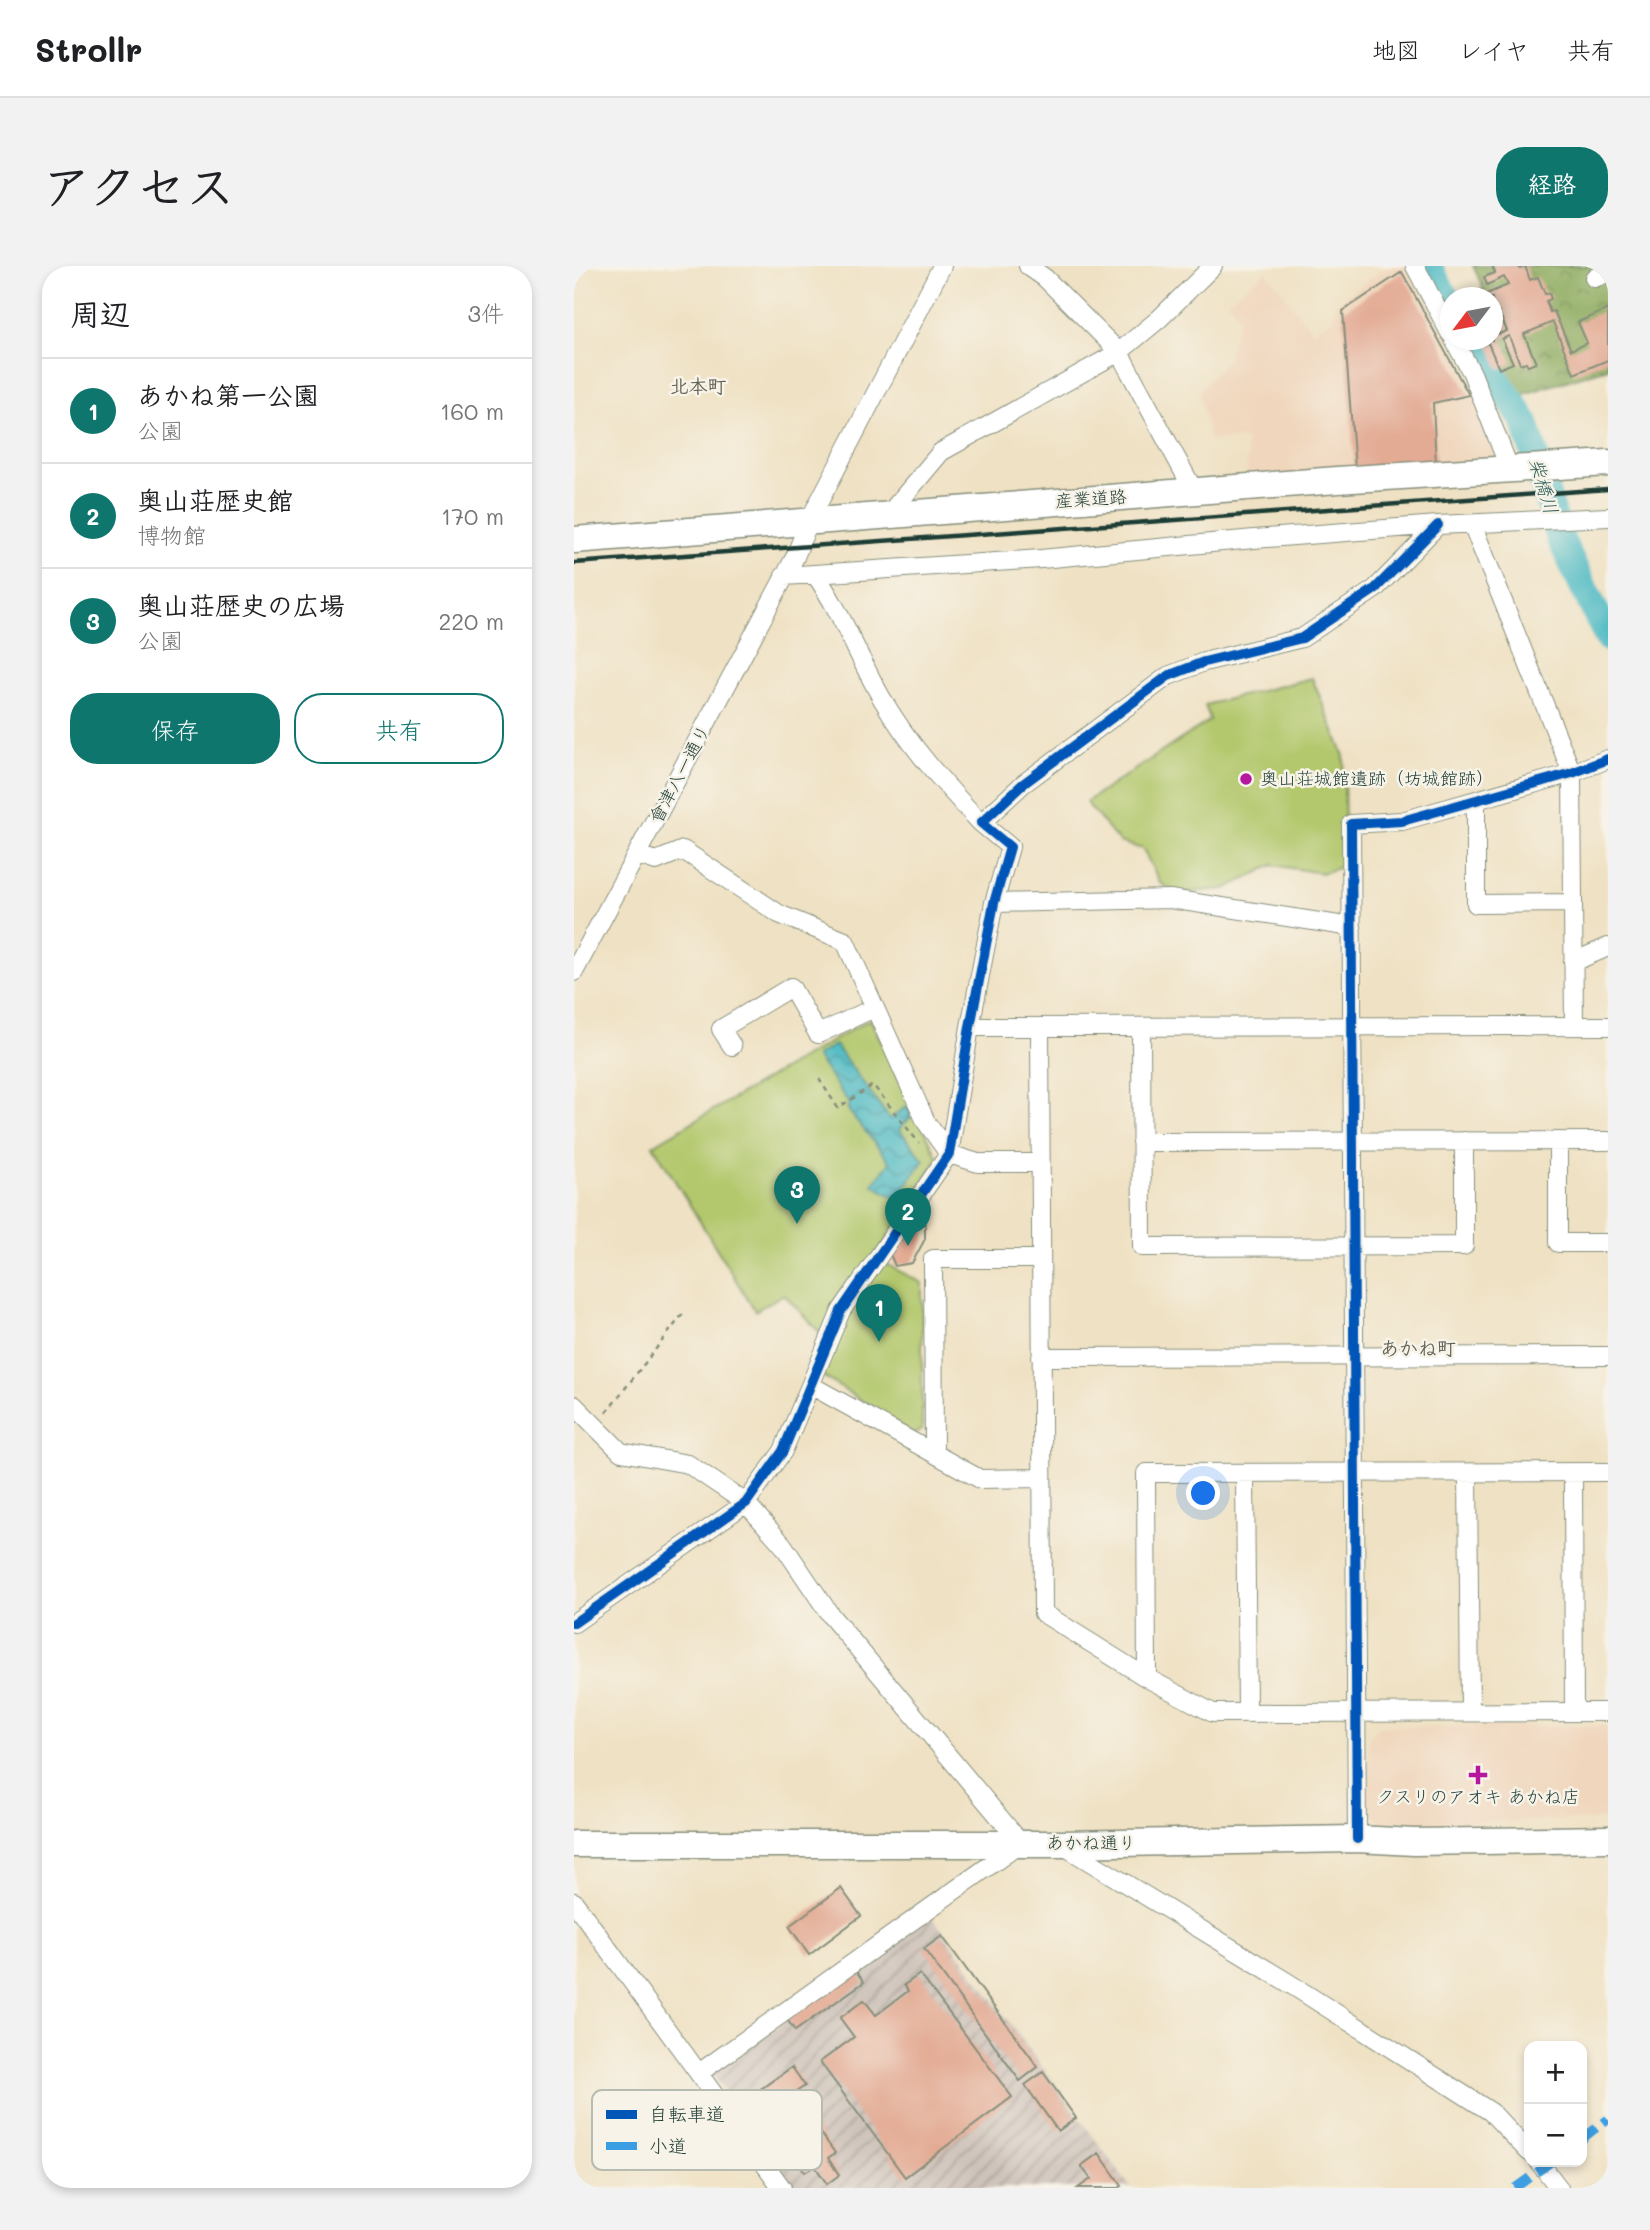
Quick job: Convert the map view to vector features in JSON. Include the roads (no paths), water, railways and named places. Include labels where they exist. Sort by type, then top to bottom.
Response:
[{"type":"street","name":"會津八一通り","points":[[577,960],[638,855],[942,266]]},
{"type":"street","points":[[1028,266],[1045,278],[1119,352],[1194,491]]},
{"type":"street","points":[[889,514],[941,452],[1119,352],[1159,319],[1213,266]]},
{"type":"street","points":[[1415,266],[1440,313]]},
{"type":"street","points":[[1459,350],[1472,373],[1510,470]]},
{"type":"street","name":"産業道路","points":[[574,540],[1337,480],[1608,463]]},
{"type":"street","points":[[784,576],[1041,559],[1254,538],[1608,517]]},
{"type":"street","points":[[1472,524],[1572,774],[1574,1026]]},
{"type":"street","points":[[981,823],[1023,784],[1168,676],[1204,662],[1301,638],[1375,589],[1438,526]]},
{"type":"street","points":[[574,1622],[746,1503],[783,1451],[841,1311],[949,1154],[994,903],[1010,847],[981,823],[928,767],[881,698],[849,639],[835,603],[815,574]]},
{"type":"street","points":[[1357,1839],[1351,824],[1402,821],[1572,774],[1608,759]]},
{"type":"street","points":[[1476,801],[1476,904],[1573,904]]},
{"type":"street","points":[[638,855],[656,861],[683,850],[779,914],[845,942],[926,1122],[949,1154],[978,1163],[1040,1163]]},
{"type":"street","points":[[994,903],[1170,899],[1352,927]]},
{"type":"street","points":[[1573,962],[1608,947]]},
{"type":"street","points":[[732,1046],[721,1029],[791,987],[818,1034],[874,1008]]},
{"type":"street","points":[[970,1027],[1608,1026]]},
{"type":"street","points":[[1040,1027],[1043,1612],[1147,1678],[1213,1713],[1608,1712]]},
{"type":"street","points":[[1141,1027],[1142,1247],[1464,1246],[1464,1142]]},
{"type":"street","points":[[1558,1141],[1558,1243],[1608,1243]]},
{"type":"street","points":[[1142,1142],[1608,1141]]},
{"type":"street","points":[[934,1452],[933,1259],[1041,1259]]},
{"type":"street","points":[[1041,1357],[1608,1356]]},
{"type":"street","points":[[812,1386],[980,1479],[1042,1478]]},
{"type":"street","points":[[574,1405],[621,1452],[688,1464],[746,1503],[783,1545],[831,1616],[1021,1843],[699,2073]]},
{"type":"street","points":[[1147,1678],[1146,1473],[1608,1472]]},
{"type":"street","points":[[1245,1473],[1247,1712]]},
{"type":"street","points":[[1468,1473],[1470,1712]]},
{"type":"street","points":[[1573,1473],[1574,1712]]},
{"type":"street","name":"あかね通り","points":[[574,1844],[1061,1844],[1357,1839],[1414,1842],[1608,1839]]},
{"type":"street","points":[[1061,1844],[1287,1982],[1491,2112],[1524,2147]]},
{"type":"street","points":[[574,1902],[711,2090]]},
{"type":"street","points":[[1543,2167],[1559,2188]]},
{"type":"street","points":[[769,2170],[782,2188]]},
{"type":"water","points":[[835,1045],[890,1119],[907,1106],[912,1116],[899,1129],[924,1160],[897,1199],[873,1185],[890,1162],[848,1110],[848,1102],[816,1056]]},
{"type":"waterway","name":"柴橋川","points":[[1428,266],[1440,288]]},
{"type":"waterway","name":"柴橋川","points":[[1477,350],[1524,420],[1560,538],[1608,638]]},
{"type":"railway","points":[[574,563],[1608,489]]},
{"type":"place","name":"奥山荘城館遺跡（坊城館跡）","points":[[1246,779]]},
{"type":"place","name":"奥山荘歴史の広場","points":[[797,1224]]},
{"type":"place","name":"奥山荘歴史館","points":[[908,1246]]},
{"type":"place","name":"あかね第一公園","points":[[879,1342]]},
{"type":"place","name":"クスリのアオキ あかね店","points":[[1478,1775]]},
{"type":"district","name":"北本町","points":[[698,386]]},
{"type":"district","name":"あかね町","points":[[1418,1348]]}]
